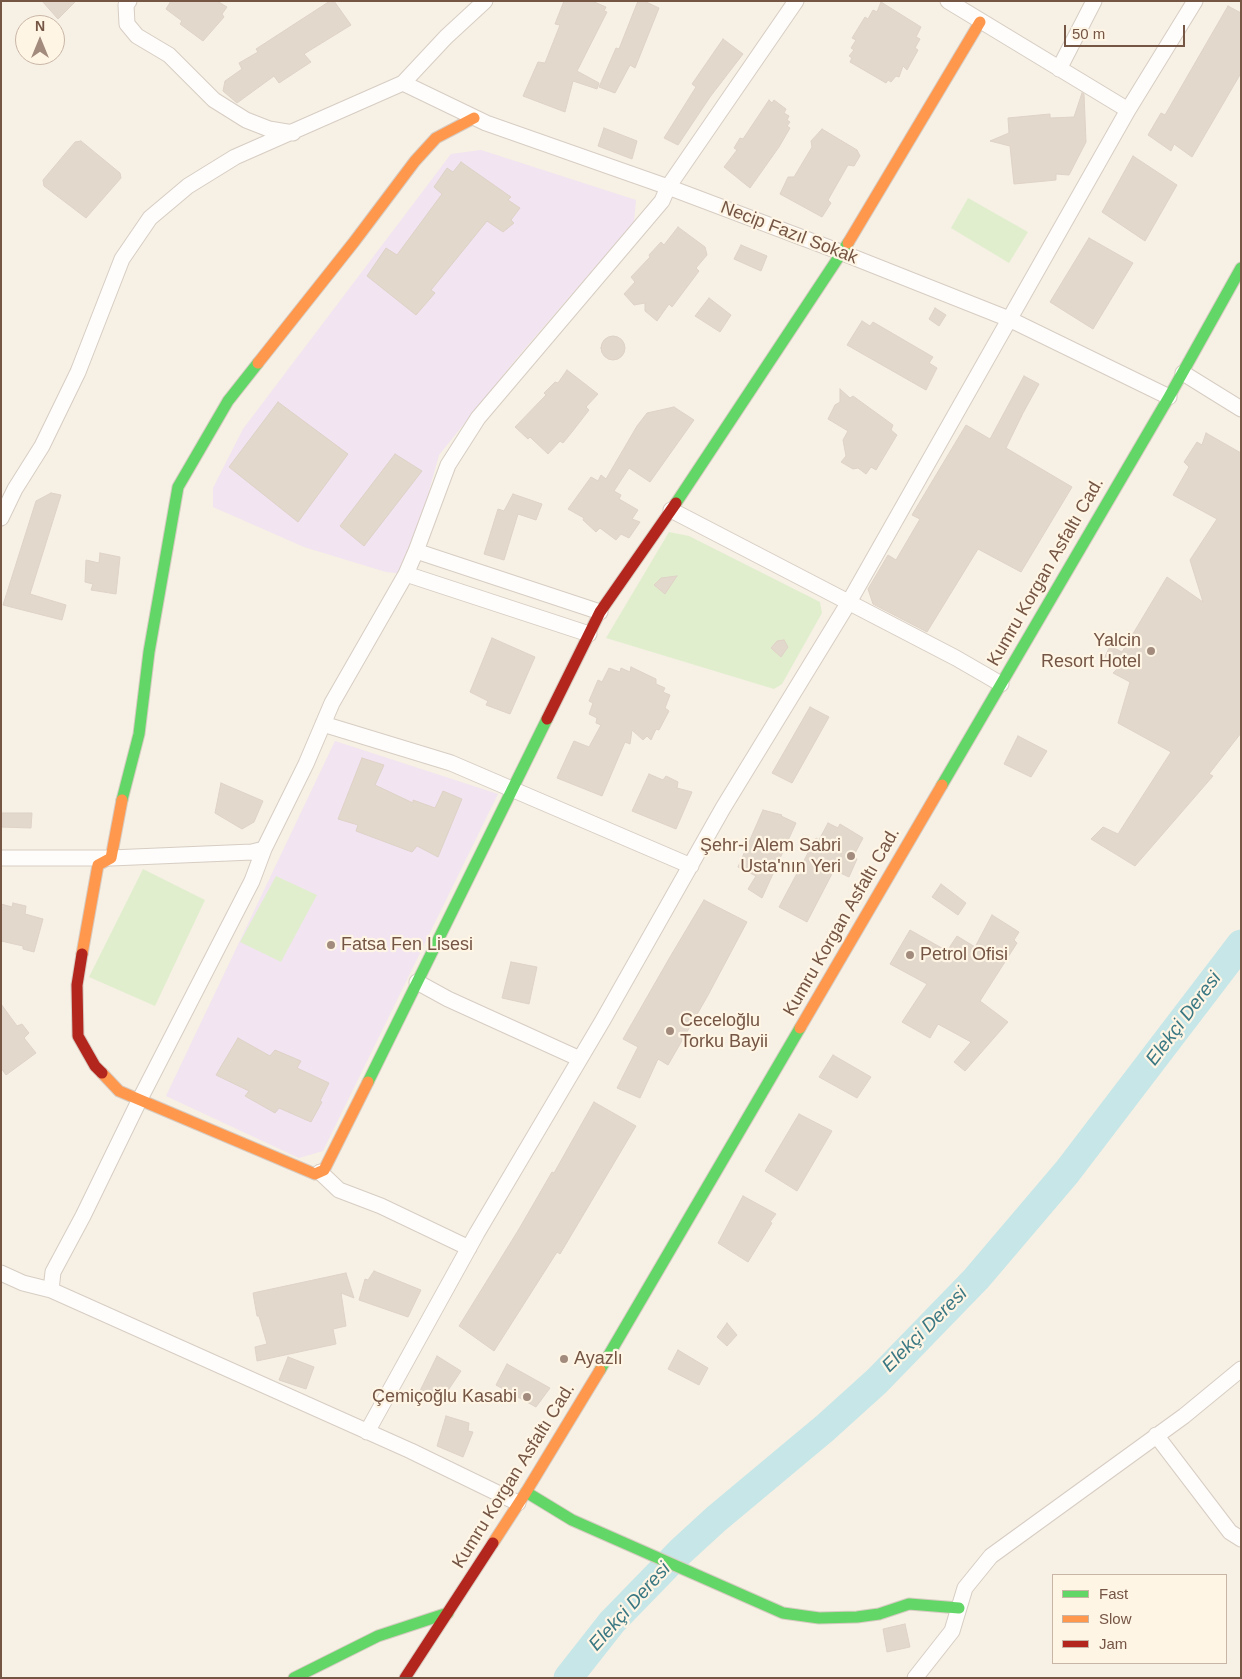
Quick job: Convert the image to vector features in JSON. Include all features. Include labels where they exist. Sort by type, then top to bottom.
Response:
[{"type":"street","points":[[129,1],[126,5],[127,24],[132,30],[138,36],[169,55],[214,100],[246,120],[269,129],[293,133]]},
{"type":"street","points":[[1,518],[15,489],[42,446],[78,372],[122,259],[150,218],[188,186],[235,157],[403,83],[446,37],[485,1]]},
{"type":"street","points":[[51,1290],[53,1272],[252,881],[264,850],[306,764],[332,703],[406,574],[448,465],[478,418],[662,201],[668,187],[796,1]]},
{"type":"street","points":[[948,1],[1128,110]]},
{"type":"street","points":[[1060,69],[1094,1]]},
{"type":"street","points":[[367,1432],[469,1248],[691,866],[722,808],[849,602],[1128,110],[1195,1]]},
{"type":"street","points":[[474,118],[436,138],[415,161],[354,242],[228,401],[178,487],[149,652],[138,734],[110,858],[98,865],[77,985],[78,1036],[95,1066],[119,1091],[315,1174],[324,1170],[600,612],[671,510],[842,253],[980,22]]},
{"type":"street","name":"Necip Fazıl Sokak","points":[[403,83],[486,123],[668,187],[1009,319],[1169,396]]},
{"type":"street","name":"Kumru Korgan Asfaltı Cad.","points":[[405,1678],[522,1497],[588,1390],[1169,396],[1241,268]]},
{"type":"street","points":[[1182,373],[1241,409]]},
{"type":"street","points":[[671,510],[956,658],[1001,684]]},
{"type":"street","points":[[416,552],[600,612]]},
{"type":"street","points":[[406,574],[589,634]]},
{"type":"street","points":[[323,724],[451,763],[691,866]]},
{"type":"street","points":[[1,858],[110,858],[264,850]]},
{"type":"street","points":[[417,982],[448,999],[580,1059]]},
{"type":"street","points":[[320,1172],[339,1190],[381,1206],[469,1248]]},
{"type":"street","points":[[1,1273],[23,1283],[51,1290],[367,1432],[522,1497],[782,1613],[819,1618],[857,1617],[879,1614],[909,1604],[960,1608]]},
{"type":"street","points":[[915,1678],[952,1631],[965,1588],[991,1556],[1156,1436],[1241,1369]]},
{"type":"street","points":[[1156,1436],[1230,1532],[1241,1539]]},
{"type":"street","points":[[294,1678],[378,1636],[448,1613]]},
{"type":"shaded area","points":[[481,150],[636,200],[634,222],[521,353],[439,455],[406,574],[386,572],[304,547],[213,507],[213,488],[243,429],[451,154]]},
{"type":"shaded area","name":"Fatsa Fen Lisesi","points":[[335,741],[498,794],[323,1151],[299,1158],[166,1096]]},
{"type":"green space","points":[[968,198],[1028,232],[1009,263],[951,228]]},
{"type":"green space","points":[[669,532],[689,536],[820,602],[822,613],[782,684],[774,689],[606,638]]},
{"type":"green space","points":[[143,869],[205,900],[155,1006],[89,977]]},
{"type":"green space","points":[[276,876],[317,895],[281,962],[240,942]]},
{"type":"building","points":[[42,1],[76,1],[62,15],[54,15]]},
{"type":"building","points":[[171,1],[217,1],[227,7],[222,14],[224,17],[203,41],[180,24],[182,21],[166,9]]},
{"type":"building","points":[[330,1],[334,1],[351,25],[304,54],[311,62],[279,83],[274,76],[237,103],[223,91],[225,81],[242,69],[239,63],[258,52],[256,49]]},
{"type":"building","points":[[564,1],[592,1],[606,7],[604,11],[607,12],[577,71],[599,83],[597,89],[573,81],[565,112],[523,96],[538,62],[545,63],[560,25],[555,24]]},
{"type":"building","points":[[638,1],[644,1],[659,8],[635,68],[630,65],[615,93],[599,87],[616,48],[619,49]]},
{"type":"building","points":[[881,2],[921,27],[916,37],[920,39],[915,48],[918,50],[907,70],[903,66],[899,77],[896,76],[891,82],[888,80],[886,83],[850,62],[852,58],[849,56],[854,50],[851,48],[856,40],[852,38],[865,17],[868,19],[873,10],[877,12]]},
{"type":"building","points":[[1228,6],[1241,13],[1241,73],[1192,157],[1174,144],[1171,151],[1148,135],[1161,113],[1165,115]]},
{"type":"building","points":[[723,39],[743,54],[710,97],[678,145],[664,138],[696,87],[692,84]]},
{"type":"building","points":[[1082,93],[1084,94],[1086,142],[1069,175],[1056,174],[1056,180],[1014,184],[1010,146],[990,141],[1009,133],[1008,118],[1050,114],[1050,118],[1074,117]]},
{"type":"building","points":[[769,100],[772,103],[774,100],[786,109],[784,113],[789,116],[787,120],[790,122],[787,126],[790,128],[750,188],[724,167],[737,150],[734,148],[740,138],[743,139]]},
{"type":"building","points":[[604,128],[637,141],[632,159],[598,146]]},
{"type":"building","points":[[822,129],[857,150],[860,156],[854,166],[848,165],[828,200],[831,203],[822,217],[780,194],[788,177],[794,177],[812,147],[811,141]]},
{"type":"building","points":[[81,141],[120,173],[121,178],[86,218],[44,186],[43,180],[75,142]]},
{"type":"building","points":[[1133,156],[1177,185],[1145,241],[1102,212]]},
{"type":"building","points":[[461,162],[511,197],[508,200],[520,208],[511,220],[514,223],[503,232],[487,221],[431,290],[435,293],[416,315],[367,276],[386,248],[397,255],[442,194],[434,187],[447,168],[453,172]]},
{"type":"building","points":[[678,227],[705,247],[707,255],[696,268],[699,271],[672,307],[669,304],[657,321],[645,311],[645,303],[634,305],[624,294],[635,282],[631,277],[661,242],[664,245]]},
{"type":"building","points":[[1089,238],[1133,263],[1093,329],[1050,302]]},
{"type":"building","points":[[741,245],[767,256],[761,271],[734,259]]},
{"type":"building","points":[[709,298],[731,315],[720,332],[695,316]]},
{"type":"building","points":[[935,308],[946,315],[939,326],[929,319]]},
{"type":"building","points":[[862,321],[870,326],[873,322],[933,357],[929,363],[937,368],[926,390],[847,345]]},
{"type":"building","points":[[613,336],[622,339],[625,348],[622,357],[613,360],[604,357],[601,348],[604,339]]},
{"type":"building","points":[[567,370],[598,394],[586,407],[589,410],[563,443],[560,441],[548,454],[530,437],[528,439],[515,427],[546,395],[544,393],[555,382],[558,383]]},
{"type":"building","points":[[1024,376],[1039,384],[1006,448],[1072,487],[1021,572],[978,549],[927,632],[873,604],[868,589],[888,555],[896,560],[920,519],[912,515],[966,425],[990,439]]},
{"type":"building","points":[[840,389],[850,398],[853,396],[893,425],[891,430],[897,435],[876,470],[871,467],[866,474],[858,468],[853,469],[841,462],[846,456],[843,440],[848,431],[828,419],[835,405],[840,402]]},
{"type":"building","points":[[278,402],[348,454],[298,522],[229,467]]},
{"type":"building","points":[[674,407],[694,420],[650,482],[629,468],[614,491],[621,495],[619,499],[638,510],[632,519],[640,522],[629,538],[621,534],[616,540],[600,528],[596,532],[583,520],[584,518],[568,509],[591,477],[598,481],[601,475],[606,479],[637,426],[647,413]]},
{"type":"building","points":[[1206,433],[1241,453],[1241,733],[1209,774],[1213,776],[1135,866],[1091,839],[1103,827],[1118,834],[1171,752],[1118,723],[1130,682],[1113,673],[1117,669],[1103,661],[1110,646],[1122,652],[1167,577],[1203,602],[1190,560],[1217,519],[1173,495],[1189,467],[1184,462],[1197,442],[1202,445]]},
{"type":"building","points":[[395,454],[422,471],[364,546],[340,526]]},
{"type":"building","points":[[51,493],[61,495],[30,594],[66,605],[62,620],[3,605],[36,501]]},
{"type":"building","points":[[513,494],[542,504],[536,520],[518,514],[504,560],[484,554],[498,509],[504,511]]},
{"type":"building","points":[[100,553],[120,557],[116,594],[91,590],[93,584],[85,582],[86,560],[99,563]]},
{"type":"building","points":[[677,576],[665,594],[654,585],[661,578]]},
{"type":"building","points":[[492,638],[535,657],[510,714],[486,705],[488,701],[470,692]]},
{"type":"building","points":[[784,640],[788,647],[781,657],[771,648],[777,641]]},
{"type":"building","points":[[631,667],[656,679],[656,684],[665,688],[663,692],[670,695],[665,708],[669,711],[659,730],[656,729],[651,740],[647,736],[643,740],[632,730],[630,744],[625,742],[602,796],[557,778],[574,741],[589,747],[601,725],[596,723],[597,718],[589,714],[593,703],[589,701],[598,680],[602,682],[609,668],[620,672],[621,668],[630,672]]},
{"type":"building","points":[[810,707],[829,717],[792,783],[772,773]]},
{"type":"building","points":[[1018,736],[1047,751],[1031,777],[1004,764]]},
{"type":"building","points":[[362,758],[384,765],[375,785],[413,803],[413,800],[435,808],[443,791],[462,799],[438,857],[417,846],[412,852],[356,831],[358,825],[338,819]]},
{"type":"building","points":[[649,774],[663,780],[666,776],[678,782],[677,788],[692,792],[676,829],[632,811]]},
{"type":"building","points":[[221,783],[263,801],[254,822],[242,829],[215,813]]},
{"type":"building","points":[[763,810],[782,815],[796,823],[762,898],[748,889],[756,876],[738,867]]},
{"type":"building","points":[[1,813],[32,813],[31,828],[1,827]]},
{"type":"building","points":[[828,823],[838,828],[840,824],[863,838],[853,857],[857,859],[849,877],[834,870],[807,922],[779,907],[816,838],[819,840]]},
{"type":"building","points":[[941,884],[966,903],[958,915],[932,897]]},
{"type":"building","points":[[704,900],[747,922],[668,1065],[658,1059],[640,1098],[617,1088],[638,1047],[623,1039]]},
{"type":"building","points":[[13,903],[26,906],[25,914],[43,919],[34,952],[23,949],[23,946],[1,941],[1,904],[12,907]]},
{"type":"building","points":[[992,915],[1019,932],[1014,940],[1017,943],[980,1001],[1008,1022],[965,1071],[954,1062],[971,1042],[938,1024],[930,1038],[902,1022],[927,984],[890,964],[910,930],[947,951],[957,936],[975,947]]},
{"type":"building","points":[[511,962],[537,967],[529,1004],[502,998]]},
{"type":"building","points":[[1,1004],[17,1026],[22,1024],[29,1033],[24,1038],[36,1053],[6,1075],[1,1068]]},
{"type":"building","points":[[238,1038],[270,1056],[275,1050],[301,1061],[297,1068],[329,1083],[320,1101],[322,1102],[311,1122],[279,1108],[275,1113],[245,1096],[249,1091],[216,1075]]},
{"type":"building","points":[[833,1055],[871,1077],[857,1098],[819,1077]]},
{"type":"building","points":[[594,1102],[636,1126],[560,1254],[557,1252],[494,1351],[459,1326],[552,1172],[554,1173]]},
{"type":"building","points":[[799,1114],[832,1131],[797,1191],[765,1171]]},
{"type":"building","points":[[743,1196],[776,1214],[748,1262],[718,1243]]},
{"type":"building","points":[[374,1271],[421,1290],[408,1317],[359,1300],[365,1279],[368,1280]]},
{"type":"building","points":[[346,1273],[354,1298],[341,1293],[346,1326],[333,1329],[336,1344],[257,1361],[255,1347],[267,1344],[259,1316],[257,1316],[253,1293]]},
{"type":"building","points":[[727,1323],[737,1335],[727,1346],[717,1337]]},
{"type":"building","points":[[678,1350],[708,1368],[699,1385],[668,1369]]},
{"type":"building","points":[[437,1356],[461,1371],[441,1401],[420,1391]]},
{"type":"building","points":[[288,1357],[314,1367],[306,1389],[279,1380]]},
{"type":"building","points":[[507,1364],[550,1388],[536,1407],[496,1385]]},
{"type":"building","points":[[446,1416],[469,1423],[468,1431],[473,1432],[463,1457],[437,1446]]},
{"type":"building","points":[[905,1624],[910,1647],[887,1652],[883,1629]]},
{"type":"waterway","name":"Elekçi Deresi","points":[[568,1678],[612,1622],[680,1552],[877,1381],[976,1279],[1067,1172],[1241,944]]},
{"type":"traffic: fast","points":[[676,503],[848,243]]},
{"type":"traffic: fast","points":[[942,785],[1169,397],[1241,268]]},
{"type":"traffic: fast","points":[[122,800],[139,734],[149,652],[178,487],[228,401],[258,363]]},
{"type":"traffic: fast","points":[[368,1082],[547,719]]},
{"type":"traffic: fast","points":[[600,1370],[800,1028]]},
{"type":"traffic: fast","points":[[526,1492],[572,1520],[783,1613],[819,1618],[857,1617],[879,1614],[909,1604],[959,1608]]},
{"type":"traffic: fast","points":[[294,1678],[378,1636],[448,1613]]},
{"type":"traffic: slow","points":[[848,243],[980,22]]},
{"type":"traffic: slow","points":[[258,363],[354,242],[415,161],[436,138],[474,118]]},
{"type":"traffic: slow","points":[[800,1028],[942,785]]},
{"type":"traffic: slow","points":[[82,954],[98,865],[111,858],[122,800]]},
{"type":"traffic: slow","points":[[102,1073],[119,1091],[315,1174],[324,1170],[368,1082]]},
{"type":"traffic: slow","points":[[493,1543],[600,1370]]},
{"type":"traffic: jam","points":[[547,719],[600,612],[676,503]]},
{"type":"traffic: jam","points":[[82,954],[77,985],[78,1036],[95,1066],[102,1073]]},
{"type":"traffic: jam","points":[[405,1678],[493,1543]]},
{"type":"place","name":"Yalcin Resort Hotel","points":[[1151,651]]},
{"type":"place","name":"Şehr-i Alem Sabri Usta'nın Yeri","points":[[851,856]]},
{"type":"place","name":"Fatsa Fen Lisesi","points":[[331,945]]},
{"type":"place","name":"Petrol Ofisi","points":[[910,955]]},
{"type":"place","name":"Ceceloğlu Torku Bayii","points":[[670,1031]]},
{"type":"place","name":"Ayazlı","points":[[564,1359]]},
{"type":"place","name":"Çemiçoğlu Kasabi","points":[[527,1397]]}]
